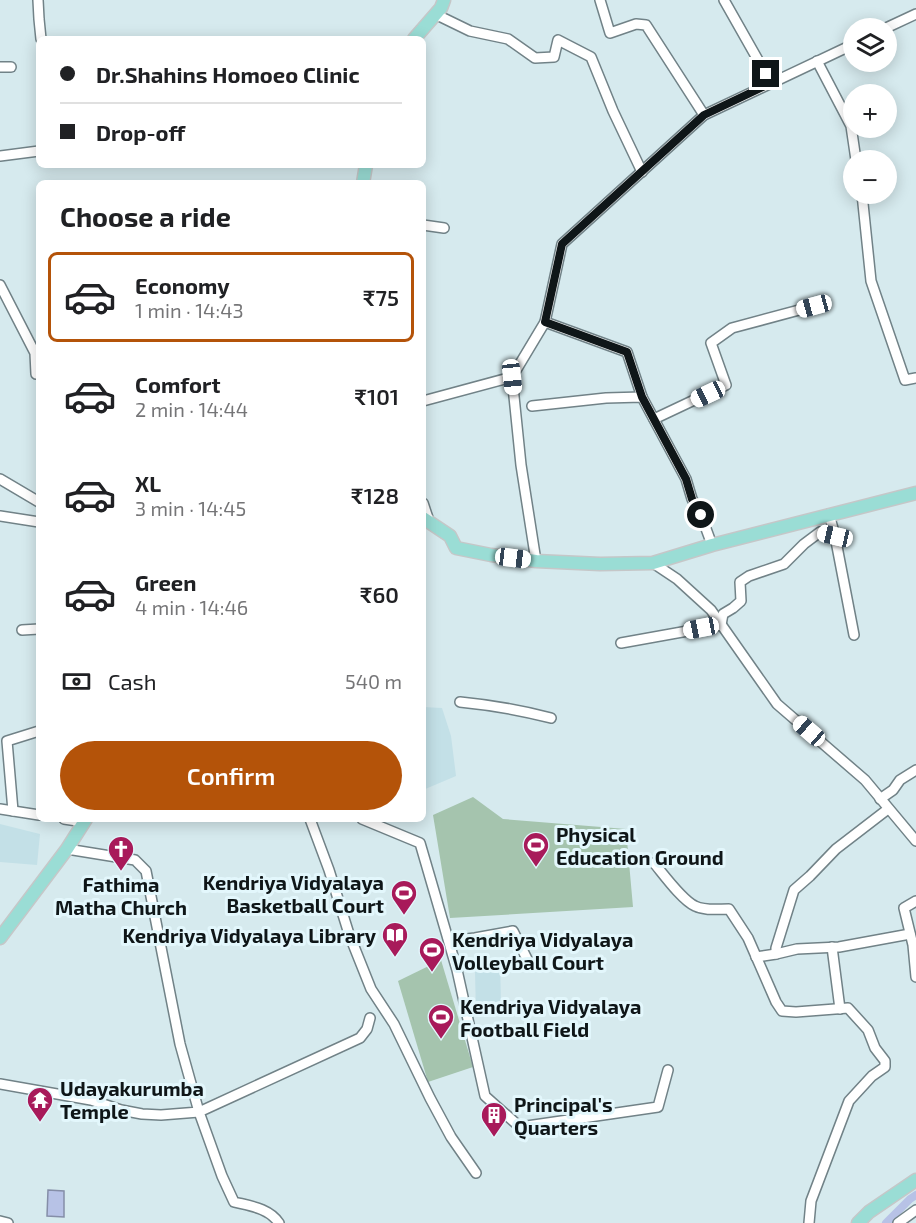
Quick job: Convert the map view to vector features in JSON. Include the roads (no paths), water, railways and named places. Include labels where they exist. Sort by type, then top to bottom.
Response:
[{"type":"main road","points":[[417,36],[441,8],[444,0]]},
{"type":"main road","points":[[426,520],[450,536],[456,548],[491,555],[536,561],[600,564],[653,563],[712,545],[916,493]]},
{"type":"main road","points":[[0,938],[67,849],[84,822]]},
{"type":"main road","points":[[858,1223],[869,1212],[916,1180]]},
{"type":"street","points":[[38,0],[41,36]]},
{"type":"street","points":[[600,0],[610,33],[636,24],[646,25],[704,115]]},
{"type":"street","points":[[724,0],[771,83]]},
{"type":"street","points":[[435,14],[470,32],[507,39],[535,58],[554,57],[558,40],[591,57],[642,172]]},
{"type":"street","points":[[897,23],[916,14]]},
{"type":"street","points":[[536,561],[521,465],[512,377],[545,322],[562,244],[704,115],[843,49]]},
{"type":"street","points":[[817,61],[851,126],[855,150]]},
{"type":"street","points":[[0,67],[11,67]]},
{"type":"street","points":[[0,156],[36,151]]},
{"type":"street","points":[[862,204],[871,280],[905,380],[916,378]]},
{"type":"street","points":[[426,225],[444,228]]},
{"type":"street","points":[[0,285],[35,353],[36,374]]},
{"type":"street","points":[[654,419],[726,385],[711,343],[732,328],[814,306]]},
{"type":"street","points":[[545,322],[627,352],[642,397],[686,479],[712,545]]},
{"type":"street","points":[[426,400],[512,377]]},
{"type":"street","points":[[532,406],[606,398],[642,397]]},
{"type":"street","points":[[0,479],[36,500]]},
{"type":"street","points":[[829,514],[854,635]]},
{"type":"street","points":[[0,516],[36,522]]},
{"type":"street","points":[[721,625],[723,614],[741,601],[740,582],[749,576],[784,564],[820,532],[835,536]]},
{"type":"street","points":[[653,563],[691,591],[711,610],[777,704],[865,780],[916,841]]},
{"type":"street","points":[[621,643],[721,625]]},
{"type":"street","points":[[22,630],[36,629]]},
{"type":"street","points":[[460,702],[493,705],[551,718]]},
{"type":"street","points":[[13,811],[7,741],[36,733]]},
{"type":"street","points":[[880,799],[893,790],[900,780],[916,770]]},
{"type":"street","points":[[776,954],[794,890],[836,849],[888,808]]},
{"type":"street","points":[[0,809],[36,815]]},
{"type":"street","points":[[311,822],[371,989],[394,1024],[451,1137],[476,1173]]},
{"type":"street","points":[[369,822],[420,843],[457,970],[485,1096],[520,1127],[658,1107],[668,1070]]},
{"type":"street","points":[[67,849],[135,860],[146,871],[180,1044],[199,1112],[222,1176],[234,1202],[260,1208],[279,1223]]},
{"type":"street","points":[[654,863],[694,906],[711,910],[729,909],[748,938],[782,1011],[848,1008],[868,1030],[874,1048],[885,1060],[885,1067],[872,1076],[849,1101],[811,1201],[809,1223]]},
{"type":"street","points":[[916,901],[904,908],[916,977]]},
{"type":"street","points":[[449,941],[513,931],[528,961]]},
{"type":"street","points":[[756,957],[797,949],[832,947],[910,934]]},
{"type":"street","points":[[832,947],[840,1009]]},
{"type":"street","points":[[0,1084],[91,1100],[142,1114],[199,1112],[360,1038],[367,1029],[369,1018]]},
{"type":"street","points":[[898,1223],[916,1210]]},
{"type":"street","points":[[0,1221],[8,1223]]},
{"type":"water","points":[[48,1190],[64,1191],[64,1217],[47,1216]]},
{"type":"waterway","points":[[886,1223],[916,1195]]},
{"type":"place","name":"Physical Education Ground","points":[[536,868]]},
{"type":"place","name":"Fathima Matha Church","points":[[121,872]]},
{"type":"place","name":"Kendriya Vidyalaya Basketball Court","points":[[404,916]]},
{"type":"place","name":"Kendriya Vidyalaya Library","points":[[395,958]]},
{"type":"place","name":"Kendriya Vidyalaya Volleyball Court","points":[[432,973]]},
{"type":"place","name":"Kendriya Vidyalaya Football Field","points":[[441,1040]]},
{"type":"place","name":"Udayakurumba Temple","points":[[40,1123]]},
{"type":"place","name":"Principal's Quarters","points":[[494,1138]]}]
